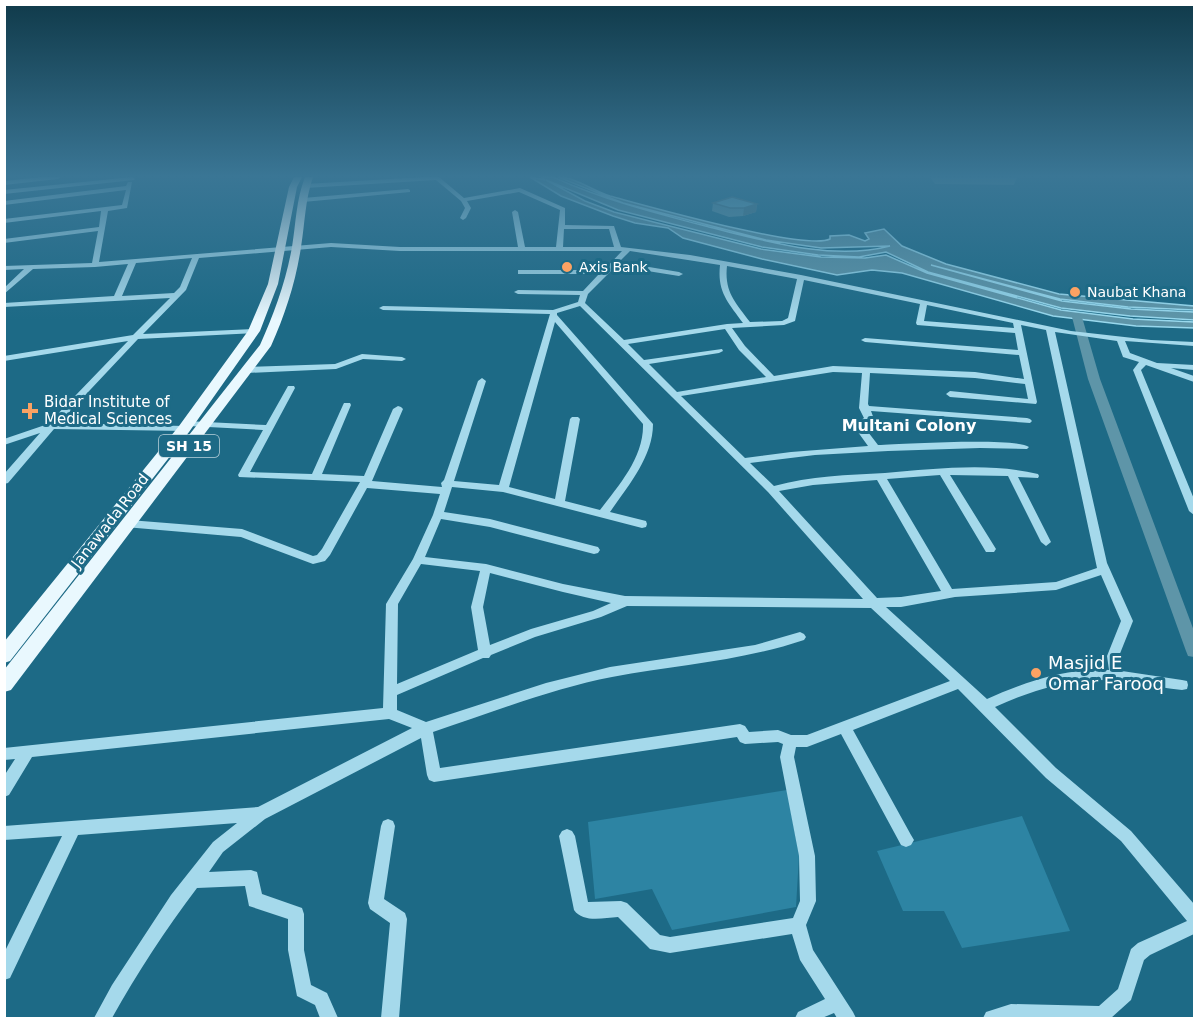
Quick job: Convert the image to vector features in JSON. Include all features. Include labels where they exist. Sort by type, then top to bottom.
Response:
[{"type":"main road","name":"Janawada Road","points":[[4,656],[187,426],[254,331],[273,284],[285,225]]},
{"type":"main road","name":"Janawada Road","points":[[4,684],[247,370],[274,328],[296,248],[299,225]]},
{"type":"street","points":[[95,265],[101,225]]},
{"type":"street","points":[[517,225],[522,249]]},
{"type":"street","points":[[559,249],[562,227],[612,227],[623,249]]},
{"type":"street","points":[[4,241],[100,229]]},
{"type":"street","points":[[4,268],[95,265],[197,255],[362,245],[400,249],[623,249],[724,263],[801,277],[924,303],[1017,327]]},
{"type":"street","points":[[383,308],[554,314],[583,298],[623,249]]},
{"type":"street","points":[[4,481],[51,426],[183,288],[197,255]]},
{"type":"street","points":[[117,299],[133,261]]},
{"type":"street","points":[[724,263],[723,292],[748,325]]},
{"type":"street","points":[[4,292],[31,267]]},
{"type":"street","points":[[520,272],[609,267],[679,274]]},
{"type":"street","points":[[621,343],[728,326],[777,324],[792,319],[801,277]]},
{"type":"street","points":[[518,292],[583,298],[621,343],[772,490],[873,601],[957,684],[985,706],[1051,773],[1126,836],[1194,916]]},
{"type":"street","points":[[4,305],[176,295]]},
{"type":"street","points":[[924,303],[920,323],[1050,329],[1115,338],[1194,344]]},
{"type":"street","points":[[503,489],[548,327],[554,314]]},
{"type":"street","points":[[554,314],[648,424],[650,436],[641,456],[603,514]]},
{"type":"street","points":[[728,326],[742,348],[772,379]]},
{"type":"street","points":[[950,394],[1033,402],[1017,327]]},
{"type":"street","points":[[1050,329],[1103,570],[1127,621],[1113,656],[1116,677]]},
{"type":"street","points":[[4,359],[137,337],[254,331]]},
{"type":"street","points":[[1115,338],[1126,355],[1194,380]]},
{"type":"street","points":[[865,340],[1022,353]]},
{"type":"street","points":[[642,363],[719,351]]},
{"type":"street","points":[[247,370],[336,366],[362,356],[402,359]]},
{"type":"street","points":[[1194,367],[1148,363],[1137,370],[1194,508]]},
{"type":"street","points":[[673,394],[833,369],[975,375],[1029,382]]},
{"type":"street","points":[[866,371],[864,408],[869,419],[861,424],[860,428],[875,448]]},
{"type":"street","points":[[390,713],[392,604],[418,560],[438,515],[445,487],[483,381]]},
{"type":"street","points":[[291,388],[243,475],[503,489],[642,524]]},
{"type":"street","points":[[981,398],[986,419]]},
{"type":"street","points":[[315,478],[347,405]]},
{"type":"street","points":[[864,408],[1027,421]]},
{"type":"street","points":[[129,524],[242,533],[313,560],[321,558],[366,481],[398,409]]},
{"type":"street","points":[[559,503],[575,418]]},
{"type":"street","points":[[4,442],[51,426],[206,424],[269,428]]},
{"type":"street","points":[[743,461],[875,448],[986,444],[1024,447]]},
{"type":"street","points":[[772,490],[802,482],[943,472],[1011,472],[1034,476]]},
{"type":"street","points":[[943,472],[990,549]]},
{"type":"street","points":[[1011,472],[1046,542]]},
{"type":"street","points":[[880,476],[949,594]]},
{"type":"street","points":[[438,515],[490,523],[594,550]]},
{"type":"street","points":[[418,560],[486,568],[563,588],[625,600],[845,604],[873,601],[901,602],[949,594],[1056,586],[1103,570]]},
{"type":"street","points":[[484,654],[477,607],[486,568]]},
{"type":"street","points":[[390,692],[519,638],[602,614],[625,600]]},
{"type":"street","points":[[103,1018],[118,991],[218,847],[260,814],[426,728],[546,689],[610,672],[755,650],[800,638]]},
{"type":"street","points":[[985,706],[1013,692],[1065,679],[1100,675],[1182,685]]},
{"type":"street","points":[[426,728],[434,775],[740,730],[745,738],[778,736],[791,741],[807,741],[957,684]]},
{"type":"street","points":[[4,754],[390,713],[426,728]]},
{"type":"street","points":[[844,727],[906,840]]},
{"type":"street","points":[[791,741],[787,757],[807,856],[808,901],[798,925],[806,954],[835,1003],[847,1018]]},
{"type":"street","points":[[4,790],[28,751]]},
{"type":"street","points":[[4,833],[260,814]]},
{"type":"street","points":[[388,826],[376,903],[399,919],[390,1018]]},
{"type":"street","points":[[4,972],[74,829]]},
{"type":"street","points":[[567,836],[580,904],[584,910],[621,909],[656,943],[670,945],[798,925]]},
{"type":"street","points":[[193,880],[250,878],[255,900],[296,914],[296,950],[303,990],[321,999],[329,1018]]},
{"type":"street","points":[[992,1018],[1011,1013],[1103,1017],[1125,994],[1137,955],[1144,949],[1194,926]]},
{"type":"street","points":[[804,1018],[835,1003]]},
{"type":"shaded area","points":[[646,225],[665,225],[761,249],[821,257],[865,258],[886,255],[927,273],[1061,310],[1133,319],[1194,322],[1194,328],[1136,326],[1053,316],[902,273],[872,270],[837,275],[762,259],[683,238],[668,228]]},
{"type":"shaded area","points":[[675,225],[702,225],[776,243],[845,251],[890,246],[821,248],[766,240],[707,225],[722,225],[790,239],[815,241],[830,239],[830,236],[849,235],[865,241],[869,239],[865,233],[884,229],[902,246],[946,264],[1059,294],[1194,306],[1194,310],[1128,307],[1060,299],[931,265],[1062,301],[1131,309],[1194,312],[1194,320],[1061,308],[928,272],[886,252],[859,257],[818,255],[762,247]]},
{"type":"shaded area","points":[[787,790],[799,856],[796,907],[672,930],[652,889],[595,899],[588,822]]},
{"type":"shaded area","points":[[1022,816],[1070,931],[962,948],[944,911],[903,911],[877,851]]},
{"type":"waterway","points":[[1077,317],[1094,379],[1194,651]]},
{"type":"place","name":"Axis Bank","points":[[567,267]]},
{"type":"place","name":"Naubat Khana","points":[[1075,292]]},
{"type":"place","name":"Bidar Institute of Medical Sciences","points":[[30,411]]},
{"type":"place","name":"Masjid E Omar Farooq","points":[[1036,673]]},
{"type":"district","name":"Multani Colony","points":[[909,425]]}]
